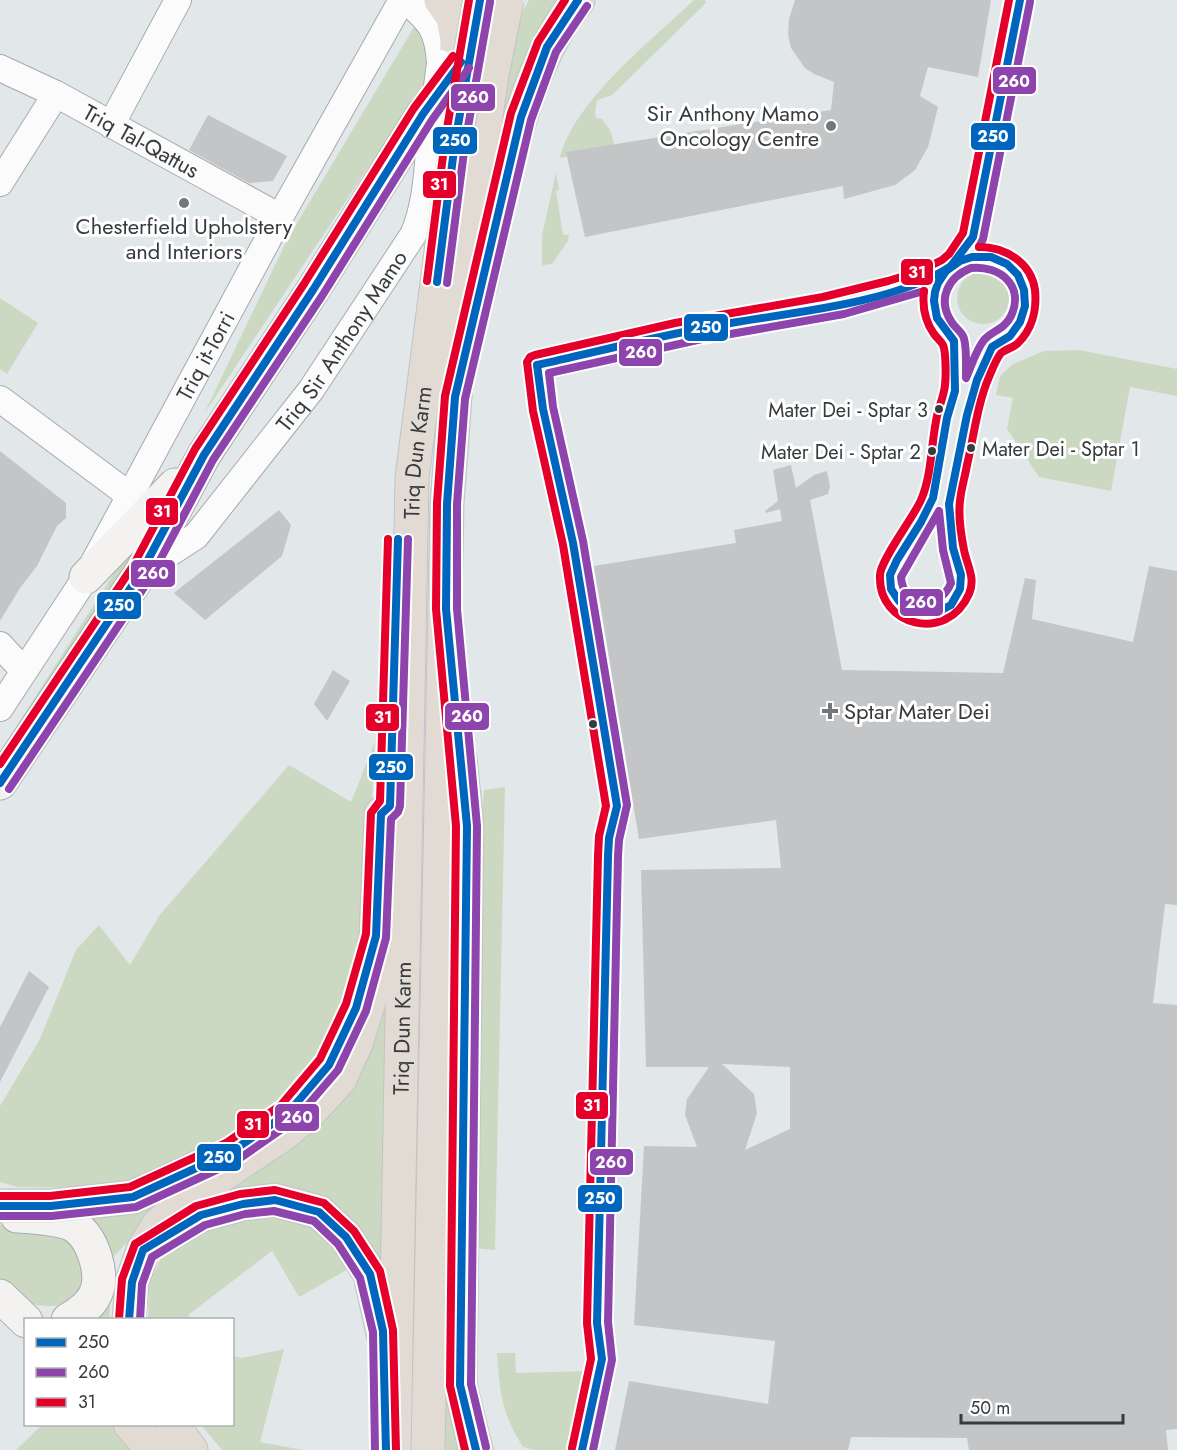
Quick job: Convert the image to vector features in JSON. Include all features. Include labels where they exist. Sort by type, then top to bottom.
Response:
[{"type":"highway","points":[[436,132],[457,40],[453,17],[441,0]]},
{"type":"highway","name":"Triq Dun Karm","points":[[394,1450],[412,478],[436,132],[480,0]]},
{"type":"highway","name":"Triq Dun Karm","points":[[428,1450],[447,504],[466,249],[492,75],[507,0]]},
{"type":"highway","points":[[455,397],[521,117],[548,47],[578,0]]},
{"type":"highway","points":[[129,1318],[132,1282],[143,1250],[159,1224],[204,1187],[282,1135],[310,1112],[340,1079],[357,1041],[382,959],[390,806],[399,512],[412,478]]},
{"type":"highway","points":[[446,609],[467,826],[460,1385],[476,1450]]},
{"type":"highway","points":[[0,1206],[51,1206],[133,1197],[231,1152],[288,1113],[329,1065],[356,1008],[376,936],[381,814],[390,806]]},
{"type":"highway","points":[[143,1250],[201,1215],[243,1204],[275,1200],[319,1212],[346,1237],[370,1274],[383,1331],[386,1450]]},
{"type":"highway","points":[[131,1426],[153,1450]]},
{"type":"highway","points":[[173,1426],[191,1450]]},
{"type":"main road","name":"Triq Sir Anthony Mamo","points":[[0,783],[142,571],[204,455],[313,290],[436,132]]},
{"type":"main road","points":[[86,577],[204,455]]},
{"type":"main road","points":[[0,1213],[52,1219],[76,1226],[93,1248],[99,1273],[96,1294],[80,1313],[71,1318]]},
{"type":"main road","points":[[0,1296],[24,1319]]},
{"type":"street","points":[[111,125],[178,0]]},
{"type":"street","name":"Triq Sir Anthony Mamo","points":[[142,571],[196,536],[323,370],[413,235],[420,219],[436,132],[440,63],[439,42],[429,21],[404,0]]},
{"type":"street","name":"Triq it-Torri","points":[[0,708],[86,577],[280,217],[404,0]]},
{"type":"street","name":"Triq Tal-Qattus","points":[[0,68],[56,94],[280,217]]},
{"type":"street","points":[[0,183],[56,94]]},
{"type":"street","points":[[0,399],[129,495]]},
{"type":"street","points":[[0,645],[24,671]]},
{"type":"green space","points":[[529,0],[565,0],[511,117],[502,116],[520,16]]},
{"type":"green space","points":[[694,0],[705,0],[706,3],[612,95],[597,100],[596,118],[602,119],[610,130],[615,147],[560,158],[568,137],[597,94],[616,73]]},
{"type":"green space","points":[[417,22],[433,59],[426,81],[204,414],[288,238]]},
{"type":"green space","points":[[556,173],[559,190],[556,191],[563,235],[569,235],[568,241],[552,264],[542,265],[542,235]]},
{"type":"green space","points":[[978,272],[988,272],[1002,279],[1009,298],[1002,317],[988,324],[978,324],[968,320],[961,313],[957,303],[957,293],[961,283],[968,276]]},
{"type":"green space","points":[[0,298],[38,323],[7,374],[0,369]]},
{"type":"green space","points":[[1079,350],[1177,369],[1177,396],[1130,387],[1111,491],[1039,477],[1007,429],[1013,398],[996,395],[1000,376],[1013,364],[1044,351]]},
{"type":"green space","points":[[149,536],[0,761],[0,752],[125,556]]},
{"type":"green space","points":[[375,742],[364,944],[347,1005],[327,1045],[291,1092],[232,1138],[152,1177],[90,1188],[18,1187],[0,1182],[0,1106],[40,1039],[76,950],[99,925],[130,965],[159,916],[289,765],[351,802]]},
{"type":"green space","points":[[505,787],[495,1250],[474,1248],[481,819],[484,790]]},
{"type":"green space","points":[[389,979],[382,1281],[365,1240],[221,1195],[269,1161]]},
{"type":"green space","points":[[205,1173],[159,1210],[114,1256],[109,1318],[83,1318],[94,1310],[67,1214]]},
{"type":"green space","points":[[253,1206],[322,1227],[350,1268],[299,1297],[272,1251],[188,1315],[190,1318],[148,1318],[149,1282],[167,1246]]},
{"type":"green space","points":[[0,1225],[51,1228],[73,1239],[86,1284],[66,1305],[35,1305],[22,1299],[0,1279]]},
{"type":"green space","points":[[284,1349],[260,1442],[303,1450],[222,1450],[202,1426],[234,1426],[234,1356],[242,1358]]},
{"type":"green space","points":[[497,1353],[515,1353],[516,1373],[588,1371],[569,1450],[534,1450],[523,1447],[510,1423],[503,1402]]},
{"type":"green space","points":[[442,1367],[466,1450],[442,1450]]},
{"type":"green space","points":[[41,1426],[122,1426],[143,1450],[16,1450]]},
{"type":"building","name":"Sir Anthony Mamo Oncology Centre","points":[[795,0],[991,0],[978,77],[928,67],[920,96],[938,107],[928,147],[915,170],[895,185],[844,199],[843,186],[585,237],[566,152],[831,110],[834,82],[805,68],[791,48],[788,35],[789,19]]},
{"type":"building","points":[[208,115],[287,156],[273,181],[249,183],[189,150]]},
{"type":"building","points":[[0,451],[66,503],[66,518],[57,526],[37,566],[20,588],[0,621]]},
{"type":"building","name":"Sptar Mater Dei","points":[[791,465],[796,488],[814,475],[827,471],[830,486],[828,494],[810,500],[842,670],[1003,673],[1025,578],[1036,580],[1032,619],[1133,642],[1149,566],[1177,571],[1177,905],[1165,904],[1153,1003],[1177,1005],[1177,1429],[1166,1430],[1168,1450],[969,1450],[967,1438],[851,1437],[848,1450],[615,1450],[629,1381],[768,1404],[775,1341],[634,1325],[644,1146],[697,1147],[685,1115],[687,1099],[709,1067],[646,1067],[641,870],[781,868],[776,820],[639,839],[594,566],[736,543],[734,530],[782,521],[780,509],[766,513],[765,511],[778,501],[773,470]],"holes":[[[722,1064],[790,1067],[790,1129],[745,1150],[757,1113],[754,1094]]]},
{"type":"building","points":[[279,510],[291,525],[282,556],[205,620],[174,593]]},
{"type":"building","points":[[333,670],[350,681],[327,721],[314,704]]},
{"type":"building","points":[[29,971],[49,987],[0,1082],[0,1027]]},
{"type":"transit line","name":"31","points":[[427,281],[445,140],[469,0]]},
{"type":"transit line","name":"250","points":[[437,282],[455,142],[480,0]]},
{"type":"transit line","name":"31","points":[[465,1450],[450,1386],[456,826],[436,609],[437,503],[445,396],[511,113],[538,42],[565,0]]},
{"type":"transit line","name":"250","points":[[476,1450],[460,1385],[467,826],[446,609],[447,504],[455,397],[521,117],[547,47],[578,0]]},
{"type":"transit line","name":"31","points":[[572,1448],[591,1359],[587,1323],[598,856],[599,836],[606,806],[563,545],[533,411],[527,362],[535,355],[675,323],[823,297],[888,281],[920,271],[942,260],[949,254],[963,233],[1009,0]]},
{"type":"transit line","name":"250","points":[[951,266],[973,237],[1020,0]]},
{"type":"transit line","name":"260","points":[[447,283],[465,144],[490,2]]},
{"type":"transit line","name":"260","points":[[979,247],[983,239],[1030,2]]},
{"type":"transit line","name":"260","points":[[486,1447],[471,1384],[477,826],[457,609],[457,504],[465,399],[531,120],[556,52],[587,6]]},
{"type":"transit line","name":"31","points":[[0,764],[133,566],[195,449],[304,284],[414,108],[453,56]]},
{"type":"transit line","name":"250","points":[[0,783],[142,571],[204,455],[313,290],[423,114],[461,62]]},
{"type":"transit line","name":"260","points":[[9,789],[151,577],[213,460],[322,296],[432,120],[469,68]]},
{"type":"transit line","name":"31","points":[[924,291],[923,303],[926,319],[944,348],[946,370],[944,389],[935,426],[925,490],[917,508],[885,560],[880,575],[882,593],[890,607],[901,617],[915,622],[930,623],[945,619],[959,610],[971,588],[959,507],[979,410],[997,358],[1022,338],[1030,326],[1035,305],[1033,280],[1022,264],[1007,253],[979,247]]},
{"type":"transit line","name":"250","points":[[972,257],[991,257],[1007,264],[1018,275],[1024,290],[1025,306],[1020,322],[1010,336],[992,347],[977,380],[967,415],[949,504],[953,548],[961,575],[960,589],[951,605],[938,612],[924,614],[910,609],[899,601],[891,589],[890,575],[933,498],[947,418],[955,391],[954,341],[937,318],[935,292],[946,271],[960,261],[972,257]]},
{"type":"transit line","name":"250","points":[[582,1450],[602,1359],[597,1323],[608,856],[609,838],[617,806],[573,543],[543,409],[537,365],[701,328],[872,298],[928,279],[951,266]]},
{"type":"transit line","name":"260","points":[[971,268],[982,268],[1000,274],[1007,280],[1015,295],[1011,316],[1002,327],[981,344],[966,378],[964,339],[947,313],[945,297],[956,277],[971,268]]},
{"type":"transit line","name":"260","points":[[593,1450],[612,1360],[608,1322],[618,856],[627,805],[583,541],[553,407],[549,373],[702,339],[844,314],[924,291]]},
{"type":"transit line","name":"260","points":[[939,511],[943,550],[951,583],[938,599],[922,602],[908,595],[901,577],[939,511]]},
{"type":"transit line","name":"31","points":[[0,1196],[50,1196],[130,1187],[226,1143],[281,1105],[320,1059],[346,1004],[366,934],[371,813],[380,801],[388,539]]},
{"type":"transit line","name":"250","points":[[0,1206],[51,1206],[133,1197],[231,1152],[288,1113],[329,1065],[356,1008],[376,936],[381,814],[390,806],[398,539]]},
{"type":"transit line","name":"260","points":[[0,1216],[52,1216],[136,1207],[236,1161],[295,1120],[338,1070],[366,1011],[386,938],[391,819],[400,806],[408,539]]},
{"type":"transit line","name":"31","points":[[119,1318],[122,1279],[135,1244],[196,1206],[240,1194],[275,1190],[324,1203],[354,1231],[380,1271],[393,1330],[396,1450]]},
{"type":"transit line","name":"250","points":[[129,1318],[132,1282],[143,1250],[201,1215],[243,1204],[275,1200],[319,1212],[346,1237],[370,1274],[383,1331],[386,1450]]},
{"type":"transit line","name":"260","points":[[140,1318],[142,1284],[152,1257],[205,1225],[245,1214],[274,1211],[314,1221],[338,1244],[360,1278],[373,1332],[375,1450]]},
{"type":"place","name":"Sir Anthony Mamo Oncology Centre","points":[[831,126]]},
{"type":"place","name":"Chesterfield Upholstery and Interiors","points":[[184,203]]},
{"type":"place","name":"Mater Dei - Sptar 3","points":[[939,409]]},
{"type":"place","name":"Mater Dei - Sptar 1","points":[[971,448]]},
{"type":"place","name":"Mater Dei - Sptar 2","points":[[932,451]]},
{"type":"place","name":"Sptar Mater Dei","points":[[830,711]]}]
